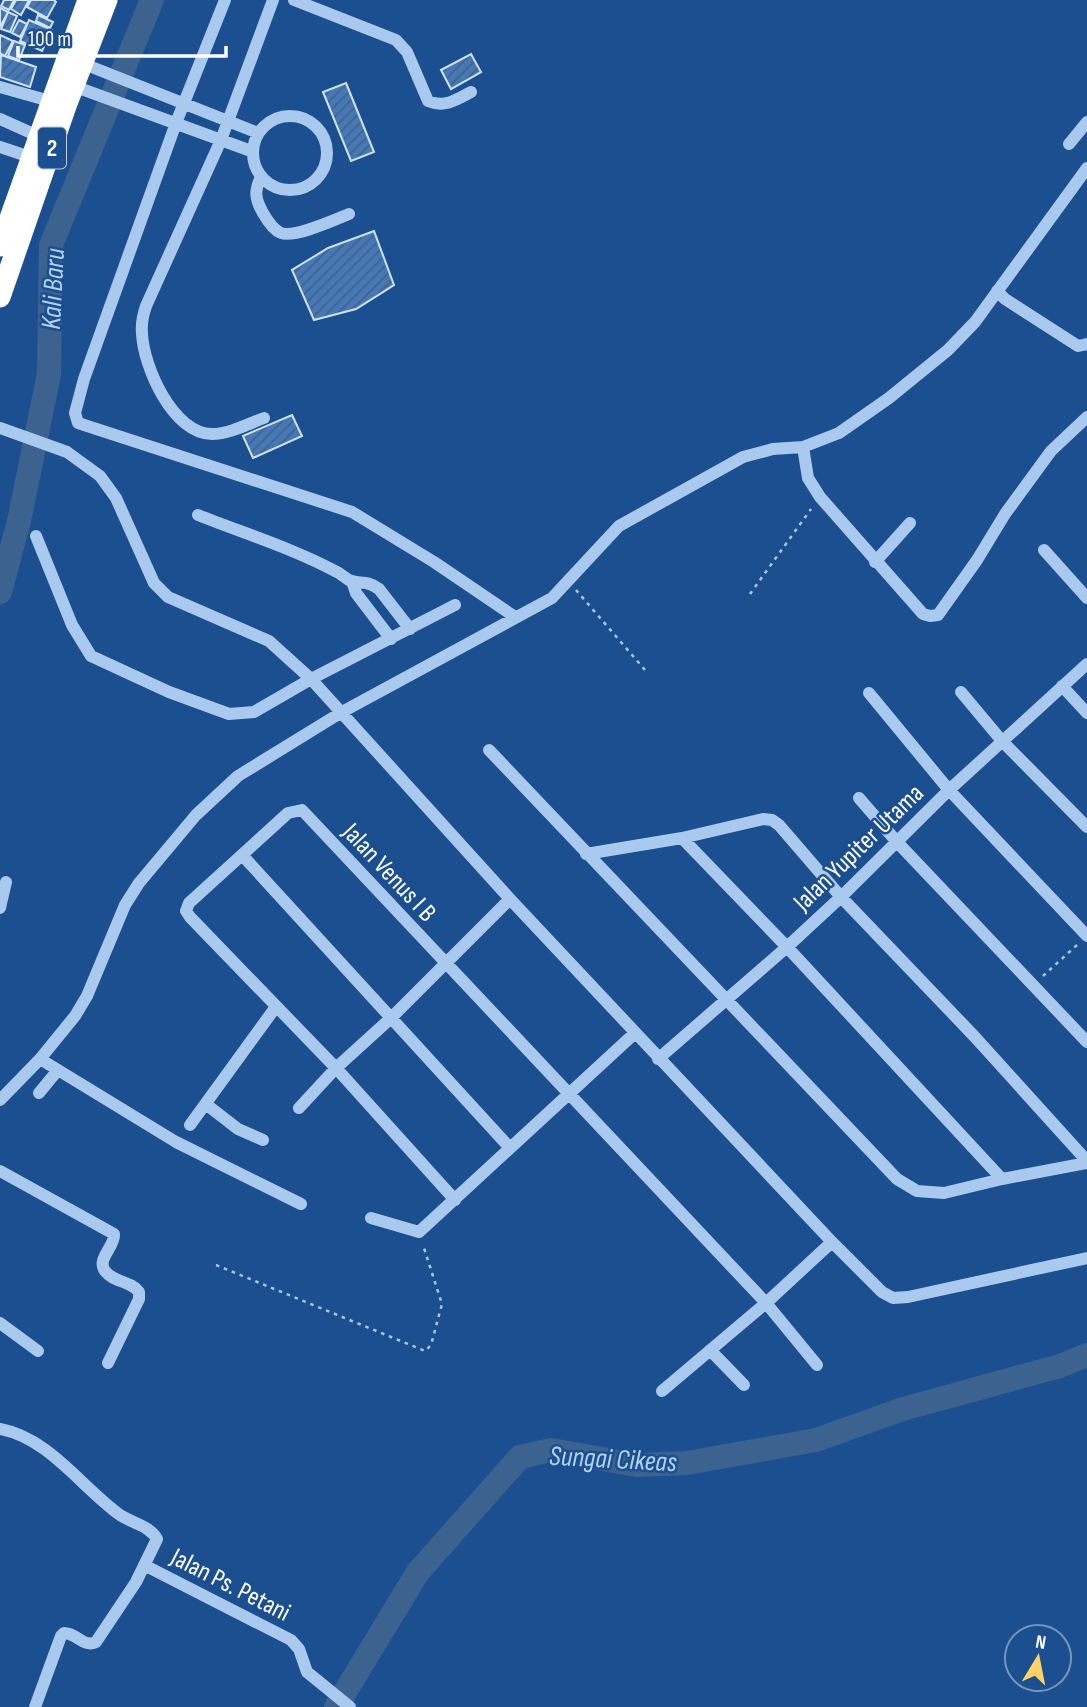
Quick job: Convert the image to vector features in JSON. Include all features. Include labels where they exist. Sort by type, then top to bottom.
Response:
[{"type":"highway","name":"2","points":[[81,63],[88,0]]},
{"type":"highway","name":"2","points":[[0,246],[38,136],[72,85],[107,0]]},
{"type":"highway","name":"2","points":[[0,297],[58,104]]},
{"type":"street","points":[[225,0],[185,103],[171,121],[84,379],[75,413],[78,423],[352,512],[434,562],[515,617]]},
{"type":"street","points":[[264,418],[226,432],[210,434],[186,426],[165,401],[150,370],[142,336],[146,306],[221,140],[273,0]]},
{"type":"street","points":[[295,0],[396,40],[407,52],[428,102],[447,104],[471,92]]},
{"type":"street","points":[[81,63],[258,133]]},
{"type":"street","points":[[72,85],[251,151]]},
{"type":"street","points":[[0,87],[58,104]]},
{"type":"street","points":[[294,115],[310,120],[321,132],[327,147],[326,163],[318,177],[305,187],[289,190],[274,187],[261,177],[254,165],[251,151],[264,125],[278,117],[294,115]]},
{"type":"street","points":[[0,120],[38,136]]},
{"type":"street","points":[[1069,144],[1087,122]]},
{"type":"street","points":[[0,147],[30,157]]},
{"type":"street","points":[[0,1100],[40,1059],[75,1016],[87,996],[125,905],[139,883],[196,815],[238,776],[342,712],[552,598],[619,526],[743,457],[773,449],[803,447],[839,433],[889,398],[948,350],[975,322],[1087,168]]},
{"type":"street","points":[[261,177],[256,187],[256,198],[267,219],[282,233],[292,234],[349,214]]},
{"type":"street","points":[[997,291],[1005,299],[1078,346],[1087,344]]},
{"type":"street","points":[[803,447],[808,478],[820,498],[923,614],[930,617],[938,615],[1005,514],[1051,451],[1087,417]]},
{"type":"street","points":[[0,428],[67,452],[100,476],[110,487],[154,583],[168,597],[269,641],[312,679],[658,1059],[882,1292],[893,1298],[953,1288],[1087,1258]]},
{"type":"street","points":[[198,515],[311,560],[352,581],[364,581],[379,589],[410,629]]},
{"type":"street","points":[[875,562],[910,523]]},
{"type":"street","points":[[36,536],[72,625],[91,656],[169,692],[229,713],[254,712],[455,605]]},
{"type":"street","points":[[1044,550],[1087,598]]},
{"type":"street","points":[[352,581],[356,593],[391,639]]},
{"type":"street","name":"Jalan Yupiter Utama","points":[[658,1059],[787,947],[949,790],[1087,664]]},
{"type":"street","points":[[1062,686],[1087,713]]},
{"type":"street","points":[[961,692],[1002,741],[1087,827]]},
{"type":"street","points":[[869,693],[949,790],[1087,936]]},
{"type":"street","points":[[489,750],[586,854],[897,1179],[916,1191],[944,1192],[1087,1162],[974,1035],[841,897],[772,820],[763,819],[682,838],[586,854]]},
{"type":"street","points":[[859,798],[897,842],[1087,1042]]},
{"type":"street","name":"Jalan Venus I B","points":[[243,856],[288,813],[302,810],[766,1303],[817,1365]]},
{"type":"street","points":[[682,838],[787,947],[1002,1180]]},
{"type":"street","points":[[455,1200],[336,1069],[190,917],[186,911],[189,903],[243,856],[510,1148]]},
{"type":"street","points":[[0,908],[6,882]]},
{"type":"street","points":[[299,1108],[510,899]]},
{"type":"street","points":[[190,1125],[275,1008]]},
{"type":"street","points":[[371,1218],[419,1232],[635,1033]]},
{"type":"street","points":[[40,1059],[193,1151],[301,1204]]},
{"type":"street","points":[[39,1093],[58,1070]]},
{"type":"street","points":[[207,1105],[238,1129],[263,1140]]},
{"type":"street","points":[[0,1171],[114,1234],[114,1240],[103,1258],[102,1266],[107,1274],[136,1287],[139,1299],[108,1363]]},
{"type":"street","points":[[662,1391],[766,1303],[832,1242]]},
{"type":"street","points":[[0,1323],[38,1351]]},
{"type":"street","points":[[710,1350],[744,1385]]},
{"type":"street","points":[[0,1429],[16,1432],[41,1448],[121,1515],[154,1533],[157,1539],[96,1642],[85,1643],[71,1633],[61,1636],[34,1707]]},
{"type":"street","name":"Jalan Ps. Petani","points":[[144,1565],[291,1640],[299,1649],[307,1672],[350,1707]]},
{"type":"path","points":[[750,594],[820,498]]},
{"type":"path","points":[[569,582],[645,670]]},
{"type":"path","points":[[1031,983],[1043,976],[1087,936]]},
{"type":"path","points":[[216,1265],[425,1351],[431,1345],[442,1304],[419,1232]]},
{"type":"building","points":[[4,0],[14,0],[9,10],[1,6]]},
{"type":"building","points":[[16,0],[29,0],[21,15],[11,9]]},
{"type":"building","points":[[31,0],[56,2],[47,18],[27,7]]},
{"type":"building","points":[[0,8],[8,12],[0,27]]},
{"type":"building","points":[[8,12],[17,16],[10,32],[1,29]]},
{"type":"building","points":[[38,15],[53,22],[50,28],[36,21]]},
{"type":"building","points":[[19,20],[27,24],[20,37],[12,33]]},
{"type":"building","points":[[29,20],[52,30],[42,51],[20,41]]},
{"type":"building","points":[[0,35],[13,41],[5,56],[0,53]]},
{"type":"building","points":[[14,41],[25,45],[19,60],[8,56]]},
{"type":"building","points":[[471,54],[481,72],[451,89],[441,70]]},
{"type":"building","points":[[1,55],[36,67],[30,87],[0,77]]},
{"type":"building","points":[[346,83],[374,152],[351,161],[323,92]]},
{"type":"building","points":[[374,231],[394,285],[356,309],[314,320],[292,270],[328,248]]},
{"type":"building","points":[[292,415],[302,436],[253,458],[243,436]]},
{"type":"waterway","name":"Kali Baru","points":[[0,592],[19,521],[49,374],[51,245],[152,0]]},
{"type":"waterway","name":"Sungai Cikeas","points":[[336,1707],[418,1572],[520,1457],[551,1450],[637,1465],[687,1463],[816,1440],[903,1409],[1060,1366],[1087,1355]]}]
